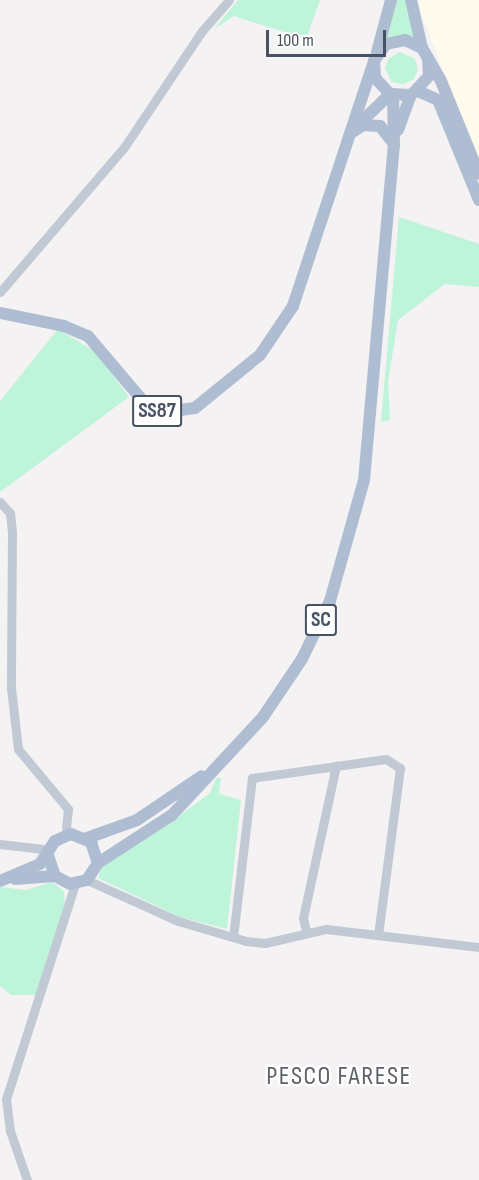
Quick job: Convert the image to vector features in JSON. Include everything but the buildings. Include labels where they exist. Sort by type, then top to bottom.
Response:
[{"type":"main road","name":"SS87","points":[[0,313],[64,326],[88,336],[142,400],[159,413],[174,414],[195,408],[260,355],[282,325],[306,272],[353,132],[391,0]]},
{"type":"main road","points":[[411,0],[429,76],[414,93]]},
{"type":"main road","points":[[479,174],[425,53],[398,40],[375,57],[375,78],[391,94],[414,93],[438,100],[479,200]]},
{"type":"main road","name":"SC","points":[[394,145],[414,93]]},
{"type":"main road","name":"SS87","points":[[353,132],[369,110],[391,94]]},
{"type":"main road","name":"SC","points":[[98,862],[172,815],[278,698],[302,659],[343,568],[367,459],[394,145],[391,94]]},
{"type":"main road","points":[[353,132],[363,125],[380,126],[394,145]]},
{"type":"main road","name":"SC","points":[[87,838],[137,820],[218,765]]},
{"type":"main road","points":[[70,834],[87,838],[97,851],[98,862],[81,882],[55,876],[4,880],[45,852],[60,838],[70,834]]},
{"type":"main road","points":[[45,852],[55,876]]},
{"type":"street","points":[[0,292],[125,146],[202,31],[229,0]]},
{"type":"street","points":[[0,502],[10,513],[12,531],[11,688],[18,749],[68,809],[66,828]]},
{"type":"street","points":[[233,937],[250,782],[386,759],[400,768],[378,934]]},
{"type":"street","points":[[306,931],[303,918],[336,766]]},
{"type":"street","points":[[0,844],[45,852]]},
{"type":"street","points":[[27,1180],[10,1131],[6,1099],[81,882],[178,921],[233,937],[266,943],[306,931],[378,934],[479,947]]},
{"type":"shaded area","points":[[419,0],[479,0],[479,164],[419,7]]},
{"type":"green space","points":[[238,0],[320,0],[306,39],[234,16],[214,29]]},
{"type":"green space","points":[[397,0],[405,0],[414,39],[383,42]]},
{"type":"green space","points":[[400,52],[415,59],[418,70],[413,80],[403,84],[392,82],[385,69],[388,59]]},
{"type":"green space","points":[[399,217],[479,244],[479,287],[445,284],[398,320],[388,382],[390,420],[381,422]]},
{"type":"green space","points":[[58,329],[97,353],[129,397],[0,492],[0,401]]},
{"type":"green space","points":[[216,778],[221,778],[219,794],[241,800],[227,929],[180,917],[98,878],[104,860],[163,828],[210,793]]},
{"type":"green space","points":[[52,882],[64,891],[65,906],[36,995],[11,995],[0,986],[0,887],[26,890]]},
{"type":"district","name":"PESCO FARESE","points":[[339,1077]]}]
